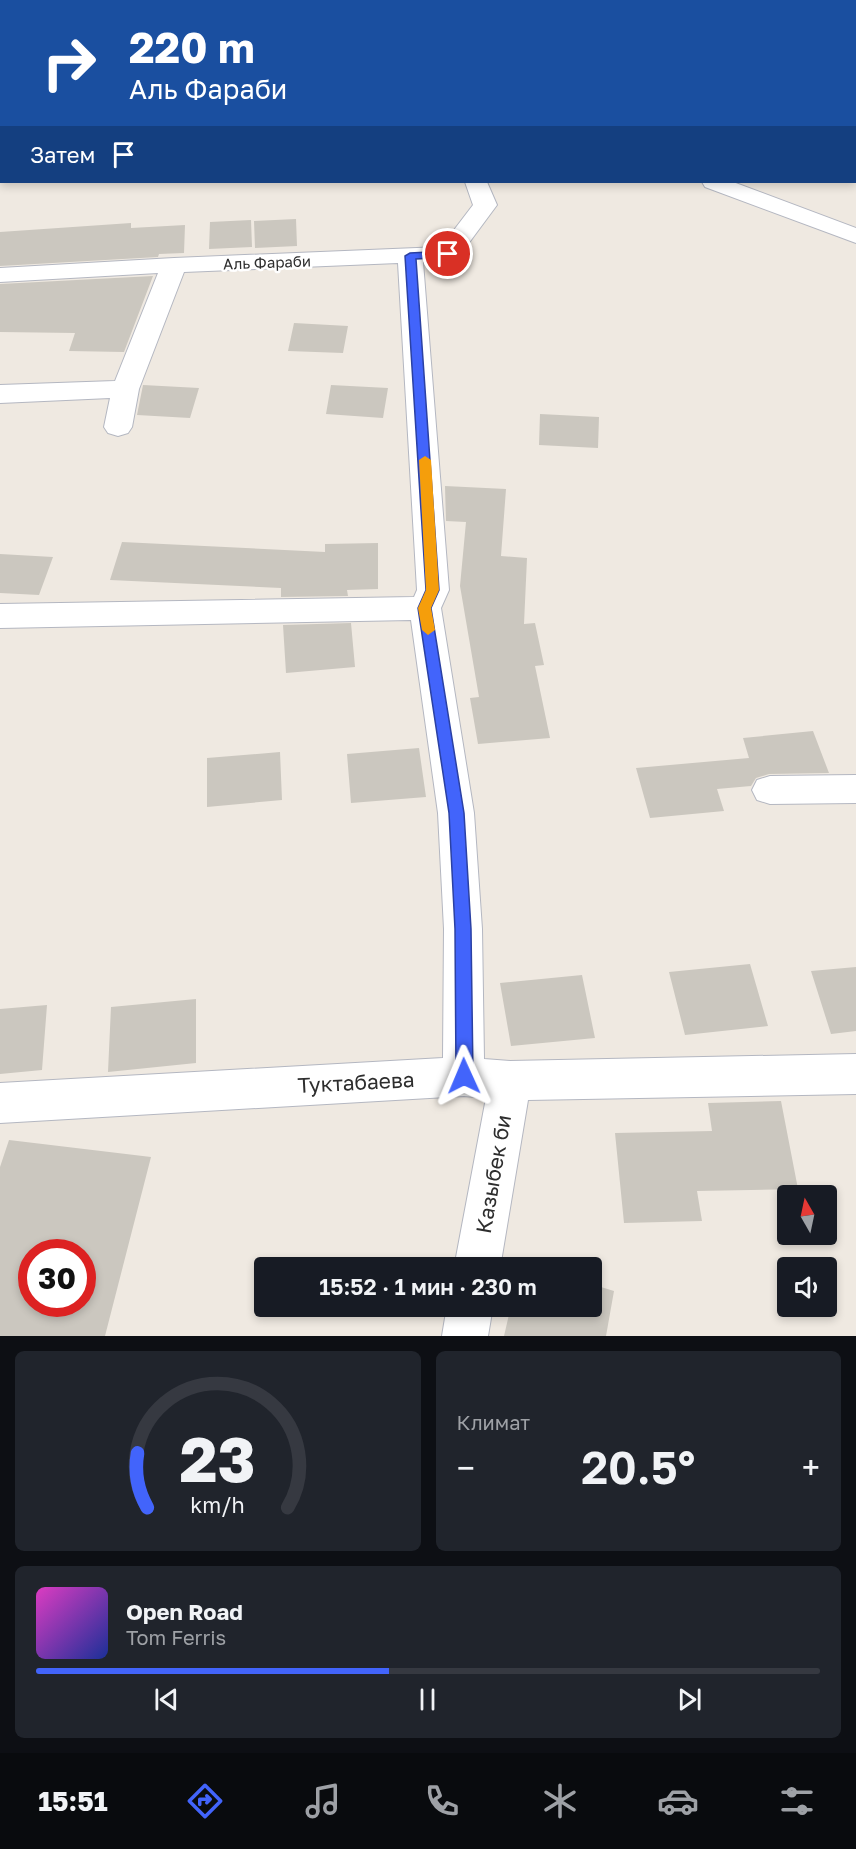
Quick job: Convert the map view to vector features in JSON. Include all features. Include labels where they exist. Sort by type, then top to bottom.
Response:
[{"type":"street","name":"Аль Фараби","points":[[0,275],[174,265],[448,254],[485,205],[476,183]]},
{"type":"street","points":[[716,183],[856,236]]},
{"type":"street","points":[[410,256],[433,590],[425,608],[456,813],[463,929],[464,1076]]},
{"type":"street","points":[[118,427],[125,389],[174,265]]},
{"type":"street","points":[[0,394],[125,389]]},
{"type":"street","points":[[0,616],[425,608]]},
{"type":"street","points":[[770,790],[856,789]]},
{"type":"street","name":"Туктабаева","points":[[0,1103],[464,1076],[510,1081],[856,1074]]},
{"type":"street","name":"Казыбек би","points":[[479,1257],[510,1081]]},
{"type":"street","points":[[465,1336],[468,1317]]},
{"type":"building","points":[[296,219],[297,246],[255,248],[254,221]]},
{"type":"building","points":[[251,220],[252,247],[209,249],[210,222]]},
{"type":"building","points":[[131,223],[131,228],[185,225],[184,253],[159,254],[158,257],[0,266],[0,232]]},
{"type":"building","points":[[153,276],[124,352],[69,351],[75,333],[0,332],[0,284]]},
{"type":"building","points":[[294,323],[348,326],[343,353],[288,351]]},
{"type":"building","points":[[143,385],[199,388],[190,418],[137,415]]},
{"type":"building","points":[[331,385],[388,388],[383,418],[326,414]]},
{"type":"building","points":[[540,414],[599,417],[598,448],[539,445]]},
{"type":"building","points":[[445,486],[506,489],[501,556],[527,558],[524,624],[535,623],[544,665],[535,666],[550,738],[478,744],[470,698],[479,697],[460,586],[466,522],[446,521]]},
{"type":"building","points":[[122,542],[325,552],[325,544],[378,543],[378,589],[347,590],[348,596],[281,597],[281,588],[110,580]]},
{"type":"building","points":[[0,554],[53,557],[39,595],[0,593]]},
{"type":"building","points":[[351,623],[355,667],[286,673],[283,625]]},
{"type":"building","points":[[813,731],[829,773],[769,774],[756,778],[751,786],[717,789],[724,811],[650,818],[636,768],[749,758],[743,738]]},
{"type":"building","points":[[419,748],[426,797],[351,803],[347,754]]},
{"type":"building","points":[[280,752],[282,800],[207,807],[207,758]]},
{"type":"building","points":[[750,964],[768,1026],[685,1035],[669,972]]},
{"type":"building","points":[[856,967],[856,1031],[831,1034],[811,971]]},
{"type":"building","points":[[582,975],[595,1038],[511,1046],[500,983]]},
{"type":"building","points":[[196,999],[196,1063],[108,1072],[111,1007]]},
{"type":"building","points":[[47,1005],[42,1070],[0,1074],[0,1009]]},
{"type":"building","points":[[781,1101],[797,1185],[777,1185],[777,1189],[697,1191],[702,1221],[624,1223],[615,1133],[712,1131],[708,1103]]},
{"type":"building","points":[[9,1140],[151,1157],[105,1336],[0,1336],[0,1167]]},
{"type":"building","points":[[602,1287],[614,1291],[606,1336],[504,1336],[508,1317],[602,1317]]},
{"type":"slow traffic","points":[[425,460],[433,590],[425,608],[428,630]]},
{"type":"route","points":[[448,254],[410,256],[433,590],[425,608],[456,813],[463,929],[464,1076]]}]
